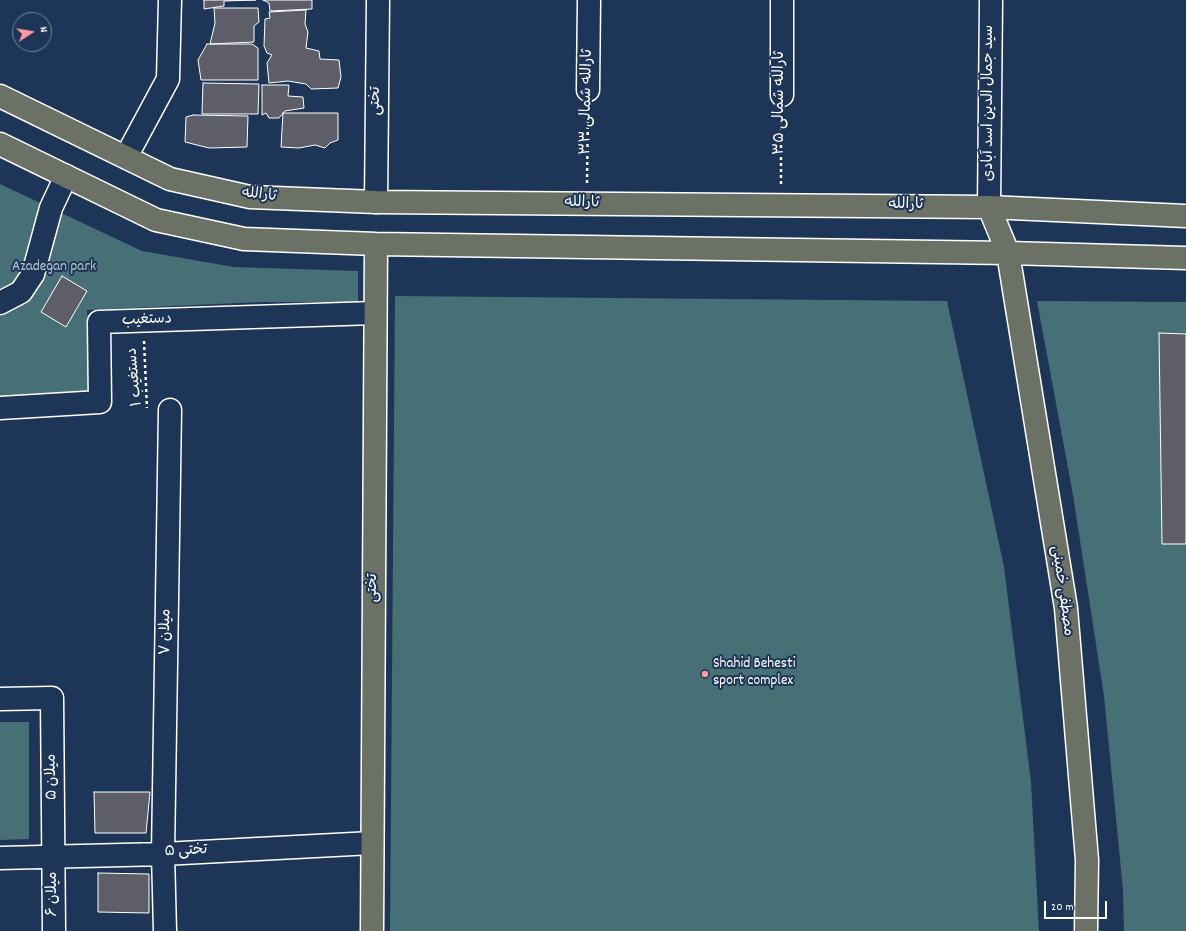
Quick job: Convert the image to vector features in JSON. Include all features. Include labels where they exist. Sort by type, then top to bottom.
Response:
[{"type":"main road","name":"ثارالله","points":[[0,96],[170,179],[250,197],[376,202],[989,207],[1186,216]]},
{"type":"main road","points":[[0,144],[156,220],[244,239],[376,244],[1008,253],[1186,258]]},
{"type":"main road","name":"مصطفی خمینی","points":[[989,207],[1008,253],[1066,608],[1087,860],[1086,931]]},
{"type":"main road","name":"تختی","points":[[372,931],[376,244]]},
{"type":"street","points":[[126,157],[168,79],[170,0]]},
{"type":"street","name":"تختی","points":[[376,202],[378,0]]},
{"type":"street","name":"ثارالله شمالی ۳۳","points":[[588,90],[589,0]]},
{"type":"street","name":"ثارالله شمالی ۳۵","points":[[782,0],[782,95]]},
{"type":"street","name":"سید جمال الدین اسد آبادی","points":[[989,207],[991,0]]},
{"type":"street","points":[[0,303],[21,292],[33,274],[51,208],[66,176]]},
{"type":"street","name":"دستغیب","points":[[0,408],[100,402],[99,322],[375,313]]},
{"type":"street","name":"میلان ۷","points":[[165,931],[163,854],[170,410]]},
{"type":"street","name":"میلان ۵","points":[[0,699],[52,698],[54,857]]},
{"type":"street","name":"تختی ۵","points":[[0,858],[163,854],[372,843]]},
{"type":"street","name":"میلان ۶","points":[[54,857],[54,931]]},
{"type":"path","name":"ثارالله شمالی ۳۳","points":[[587,204],[588,90]]},
{"type":"path","name":"ثارالله شمالی ۳۵","points":[[781,205],[782,95]]},
{"type":"path","name":"دستغیب ۱","points":[[142,321],[148,412],[170,410]]},
{"type":"green space","name":"Azadegan park","points":[[0,184],[142,251],[234,267],[358,271],[358,302],[260,302],[87,310],[89,392],[0,398]]},
{"type":"green space","name":"Shahid Behesti sport complex","points":[[395,296],[947,301],[1004,567],[1031,782],[1039,931],[390,931]]},
{"type":"green space","points":[[1037,301],[1186,302],[1186,931],[1124,931],[1123,890],[1104,696],[1073,495]]},
{"type":"green space","points":[[0,722],[29,722],[29,839],[0,840]]},
{"type":"building","points":[[204,0],[256,0],[224,1],[224,6],[204,9]]},
{"type":"building","points":[[263,0],[312,0],[312,9],[270,11],[269,3]]},
{"type":"building","points":[[214,8],[258,8],[259,22],[254,26],[254,42],[210,44],[215,23]]},
{"type":"building","points":[[306,10],[305,24],[308,32],[306,48],[319,51],[320,59],[339,60],[341,77],[338,88],[311,89],[306,84],[288,81],[269,83],[267,63],[272,55],[267,53],[264,46],[265,19],[270,18],[269,12]]},
{"type":"building","points":[[207,44],[252,44],[258,48],[258,80],[201,80],[198,60]]},
{"type":"building","points":[[203,83],[259,84],[258,114],[202,114]]},
{"type":"building","points":[[262,85],[289,85],[288,96],[303,97],[304,108],[285,111],[279,118],[269,118],[266,113],[262,115]]},
{"type":"building","points":[[283,113],[338,113],[338,140],[330,143],[325,148],[315,145],[299,148],[281,147]]},
{"type":"building","points":[[193,115],[248,116],[247,147],[209,148],[185,142],[186,117]]},
{"type":"building","points":[[62,276],[87,291],[66,327],[41,312]]},
{"type":"building","points":[[1159,333],[1186,334],[1186,544],[1162,544]]},
{"type":"building","points":[[94,792],[150,792],[146,833],[95,833]]},
{"type":"building","points":[[98,873],[149,874],[149,913],[98,912]]},
{"type":"place","name":"Shahid Behesti sport complex","points":[[705,674]]}]
